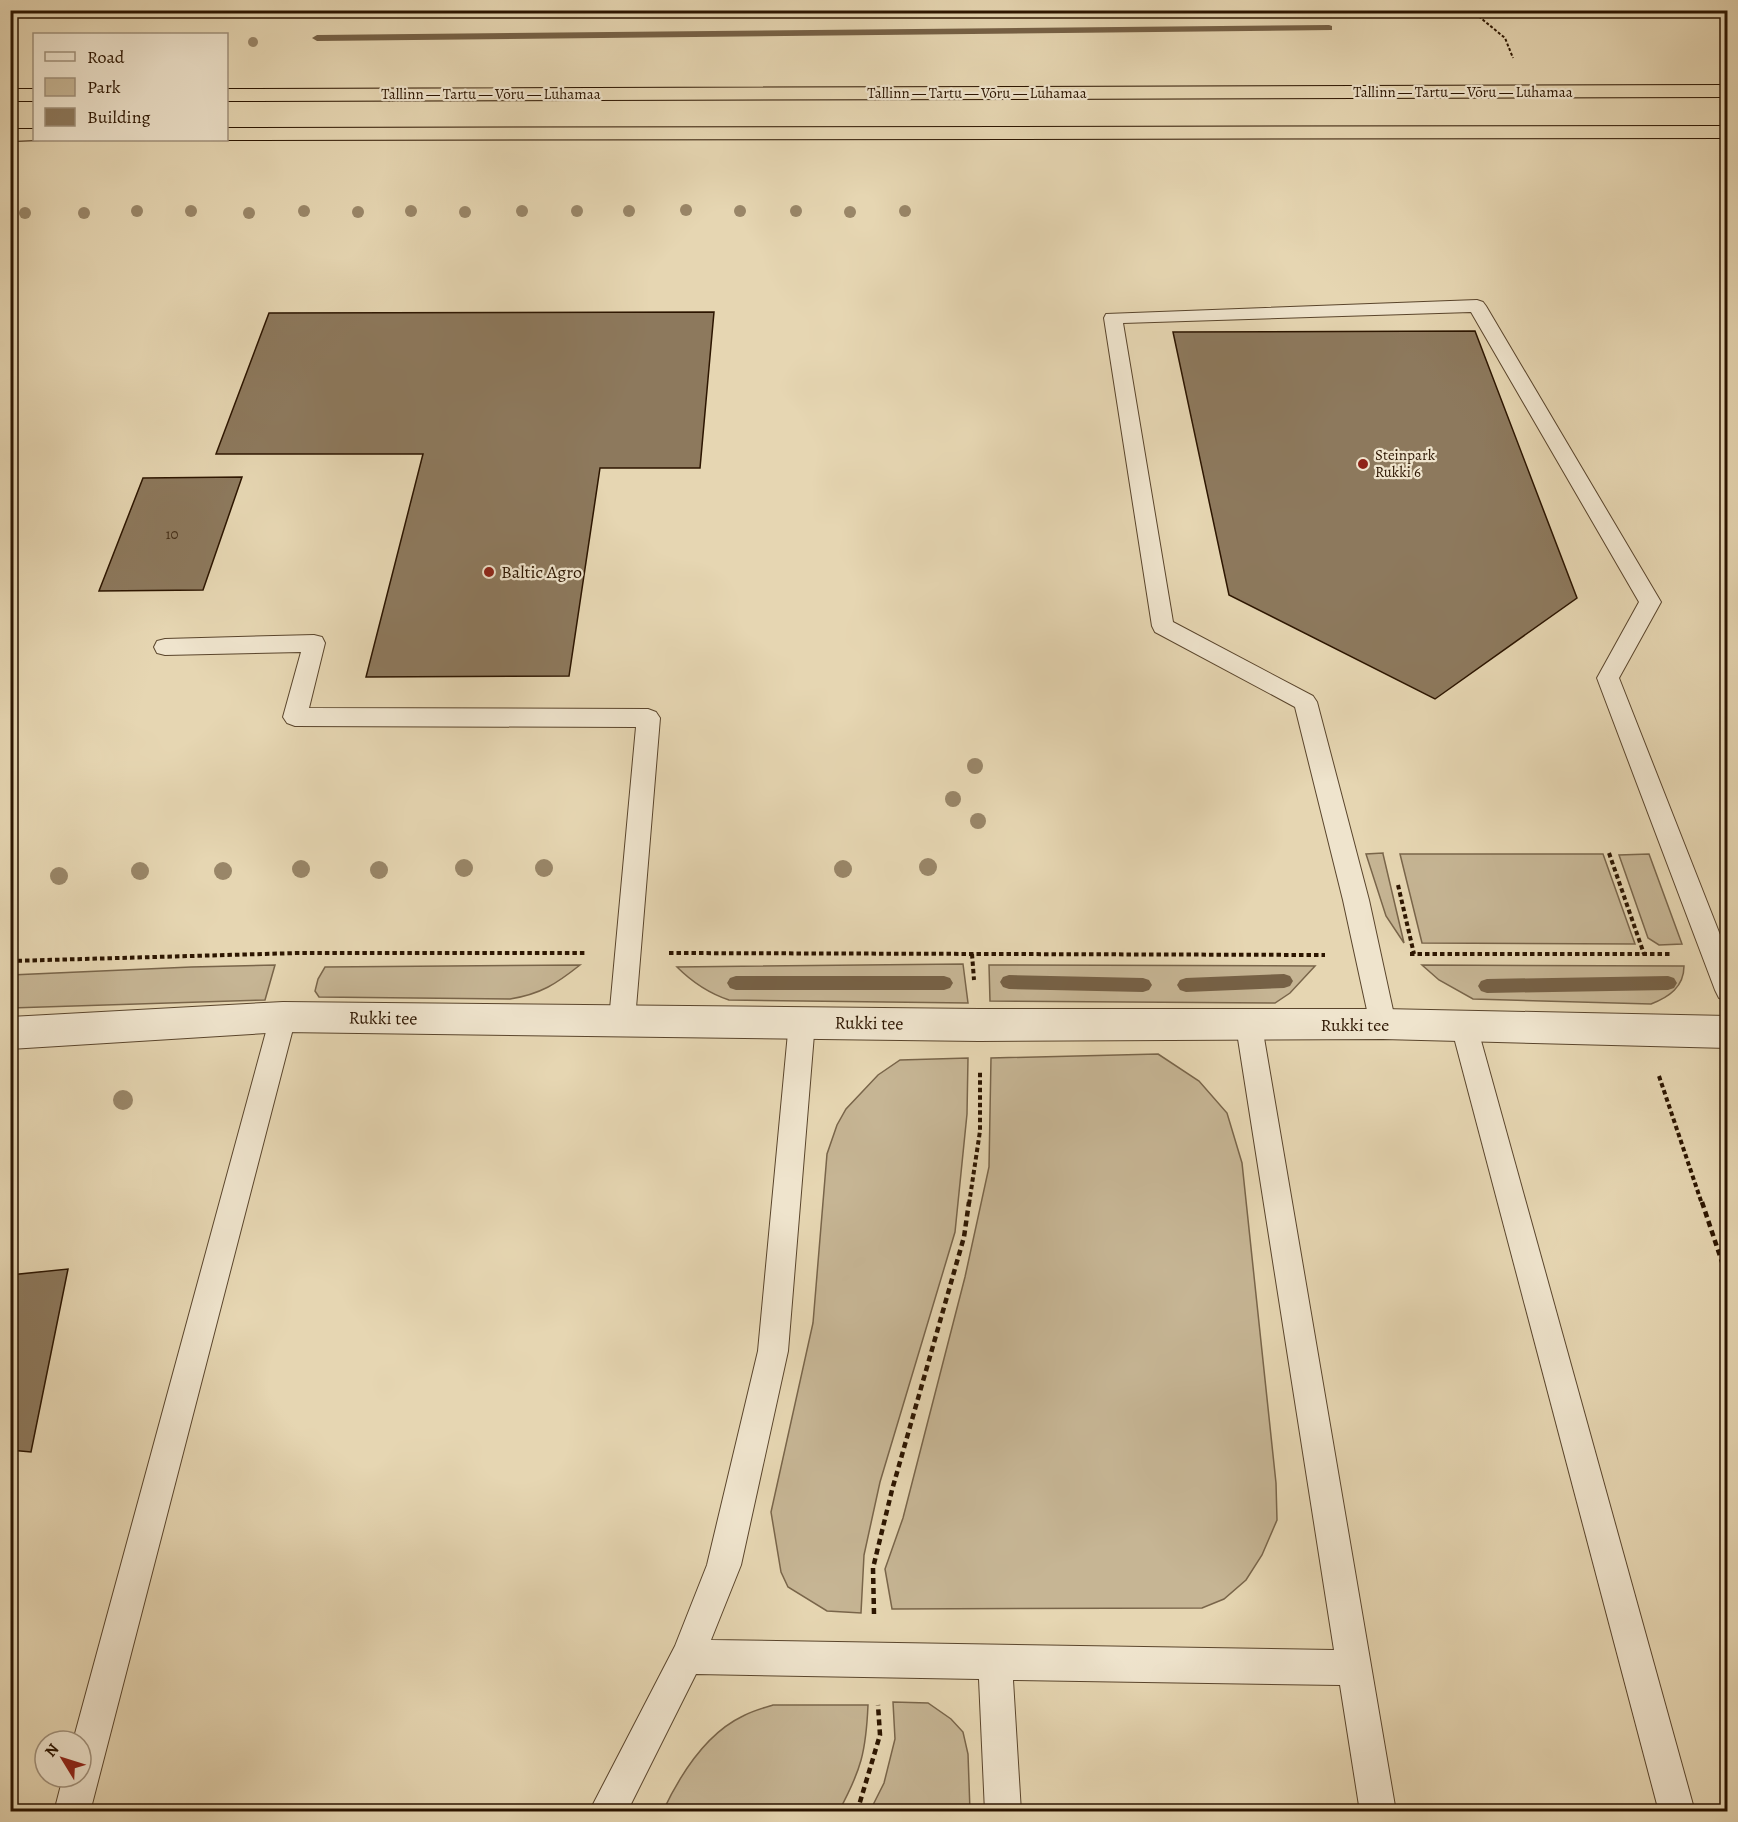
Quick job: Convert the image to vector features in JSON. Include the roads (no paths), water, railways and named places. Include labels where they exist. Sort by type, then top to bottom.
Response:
[{"type":"highway","name":"Tallinn — Tartu — Võru — Luhamaa","points":[[228,94],[1728,91]]},
{"type":"highway","points":[[10,95],[33,95]]},
{"type":"highway","points":[[228,134],[1728,132]]},
{"type":"highway","points":[[10,135],[33,135]]},
{"type":"street","name":"Rukki tee","points":[[10,1033],[283,1017],[979,1025],[1383,1024],[1728,1032]]},
{"type":"lane","points":[[1383,1024],[1356,900],[1305,702],[1164,626],[1113,318],[1477,306],[1650,602],[1608,678],[1728,990]]},
{"type":"lane","points":[[165,647],[314,643],[295,717],[648,718],[622,1020]]},
{"type":"lane","points":[[72,1812],[283,1017]]},
{"type":"lane","points":[[607,1812],[687,1657],[724,1565],[773,1351],[802,1022]]},
{"type":"lane","points":[[1249,1026],[1378,1812]]},
{"type":"lane","points":[[1464,1026],[1677,1812]]},
{"type":"lane","points":[[687,1657],[1355,1668]]},
{"type":"lane","points":[[995,1662],[1003,1812]]},
{"type":"waterway","points":[[317,38],[1329,28]]},
{"type":"waterway","points":[[1186,985],[1284,981]]},
{"type":"waterway","points":[[1009,982],[1143,985]]},
{"type":"waterway","points":[[736,983],[944,983]]},
{"type":"waterway","points":[[1487,986],[1668,983]]},
{"type":"place","name":"Steinpark Rukki 6","points":[[1363,464]]},
{"type":"place","name":"Baltic Agro","points":[[489,572]]}]
